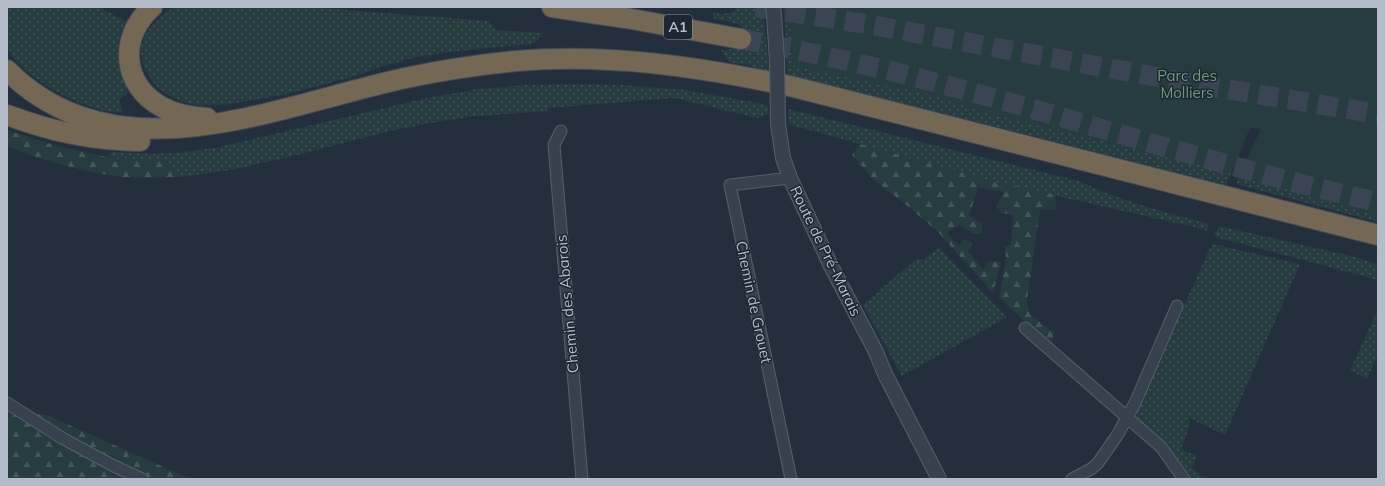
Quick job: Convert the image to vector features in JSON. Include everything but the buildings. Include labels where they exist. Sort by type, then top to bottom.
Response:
[{"type":"highway","points":[[152,7],[136,26],[130,41],[130,66],[135,81],[142,90],[155,103],[179,114],[205,118],[243,118]]},
{"type":"highway","name":"A1","points":[[552,7],[634,19],[741,39]]},
{"type":"highway","points":[[7,70],[27,88],[50,103],[81,117],[115,126],[155,129],[202,126],[243,118],[281,110],[400,79],[457,68],[537,60],[617,60],[641,62],[716,72],[790,86],[1378,235]]},
{"type":"highway","points":[[7,115],[71,135],[91,138],[132,141],[187,140],[242,132],[398,93],[449,83],[496,77],[584,72],[647,75],[684,79],[725,86],[803,102],[1318,231],[1378,248]]},
{"type":"highway","points":[[7,84],[25,99],[70,124],[101,134],[132,141]]},
{"type":"street","name":"Route de Pré-Marais","points":[[773,7],[777,60],[778,124],[783,158],[790,178],[831,266],[876,352],[885,374],[939,479]]},
{"type":"street","name":"Chemin des Abarois","points":[[561,131],[554,146],[582,479]]},
{"type":"street","name":"Chemin de Grouet","points":[[790,178],[730,184],[791,479]]},
{"type":"street","points":[[1072,479],[1091,470],[1098,463],[1127,419],[1177,306]]},
{"type":"street","points":[[1025,328],[1127,419],[1161,447],[1184,479]]},
{"type":"street","points":[[7,403],[62,438],[112,465],[142,479]]},
{"type":"green space","points":[[7,7],[99,7],[126,22],[120,36],[118,46],[120,66],[128,92],[119,100],[123,113],[100,109],[69,98],[49,87],[20,65],[13,58],[7,47]]},
{"type":"green space","points":[[174,7],[307,7],[489,21],[496,30],[544,33],[534,44],[417,57],[348,78],[291,93],[248,101],[217,105],[201,105],[184,102],[166,94],[151,80],[143,62],[141,46],[143,39],[156,21]]},
{"type":"green space","points":[[739,7],[763,7],[769,72],[748,65],[729,62],[721,50],[728,50],[737,47],[745,31],[735,23],[714,19],[713,13],[730,13]]},
{"type":"green space","points":[[783,7],[789,7],[790,12],[935,96],[977,110],[1231,173],[1226,185],[787,74],[785,20]]},
{"type":"green space","name":"Parc des Molliers","points":[[789,7],[1378,7],[1378,216],[1239,175],[1261,129],[1250,128],[1231,173],[977,110],[935,96],[793,66]]},
{"type":"green space","points":[[527,85],[622,85],[685,90],[764,104],[768,107],[769,114],[757,118],[675,98],[548,108],[548,111],[468,117],[430,123],[390,131],[236,169],[181,177],[168,162],[107,157],[111,152],[150,154],[177,153],[219,147],[427,98],[478,89]]},
{"type":"green space","points":[[788,109],[1079,181],[1127,200],[1209,224],[1207,230],[996,182],[788,124]]},
{"type":"green space","points":[[7,130],[60,147],[107,157],[168,162],[181,177],[122,177],[54,163],[7,146]]},
{"type":"green space","points":[[860,144],[996,182],[1055,195],[1056,209],[1040,210],[1027,301],[1030,314],[1054,333],[1051,346],[999,297],[1006,259],[1005,246],[1011,245],[1013,215],[1001,213],[997,206],[1004,192],[978,187],[969,216],[981,223],[983,228],[981,234],[973,234],[960,225],[947,232],[959,246],[964,239],[972,243],[968,252],[983,269],[989,261],[1001,262],[993,293],[937,231],[873,179],[852,155]]},
{"type":"green space","points":[[1239,175],[1378,216],[1378,222],[1237,184]]},
{"type":"green space","points":[[1219,226],[1351,256],[1378,264],[1378,280],[1216,237],[1214,234]]},
{"type":"green space","points":[[1213,244],[1300,264],[1225,435],[1189,418],[1190,425],[1181,449],[1197,456],[1192,468],[1204,479],[1189,479],[1140,422],[1138,419],[1137,408]]},
{"type":"green space","points":[[939,248],[1007,317],[902,376],[863,305],[916,259],[924,259]]},
{"type":"green space","points":[[1378,310],[1378,354],[1367,379],[1350,370]]},
{"type":"green space","points":[[7,408],[136,479],[7,479]]},
{"type":"green space","points":[[35,414],[47,415],[186,477],[187,479],[150,479],[116,464],[70,439]]},
{"type":"tunnel","points":[[756,7],[866,24],[1190,83],[1378,114]]},
{"type":"tunnel","points":[[741,39],[916,77],[1214,161],[1378,202]]}]
